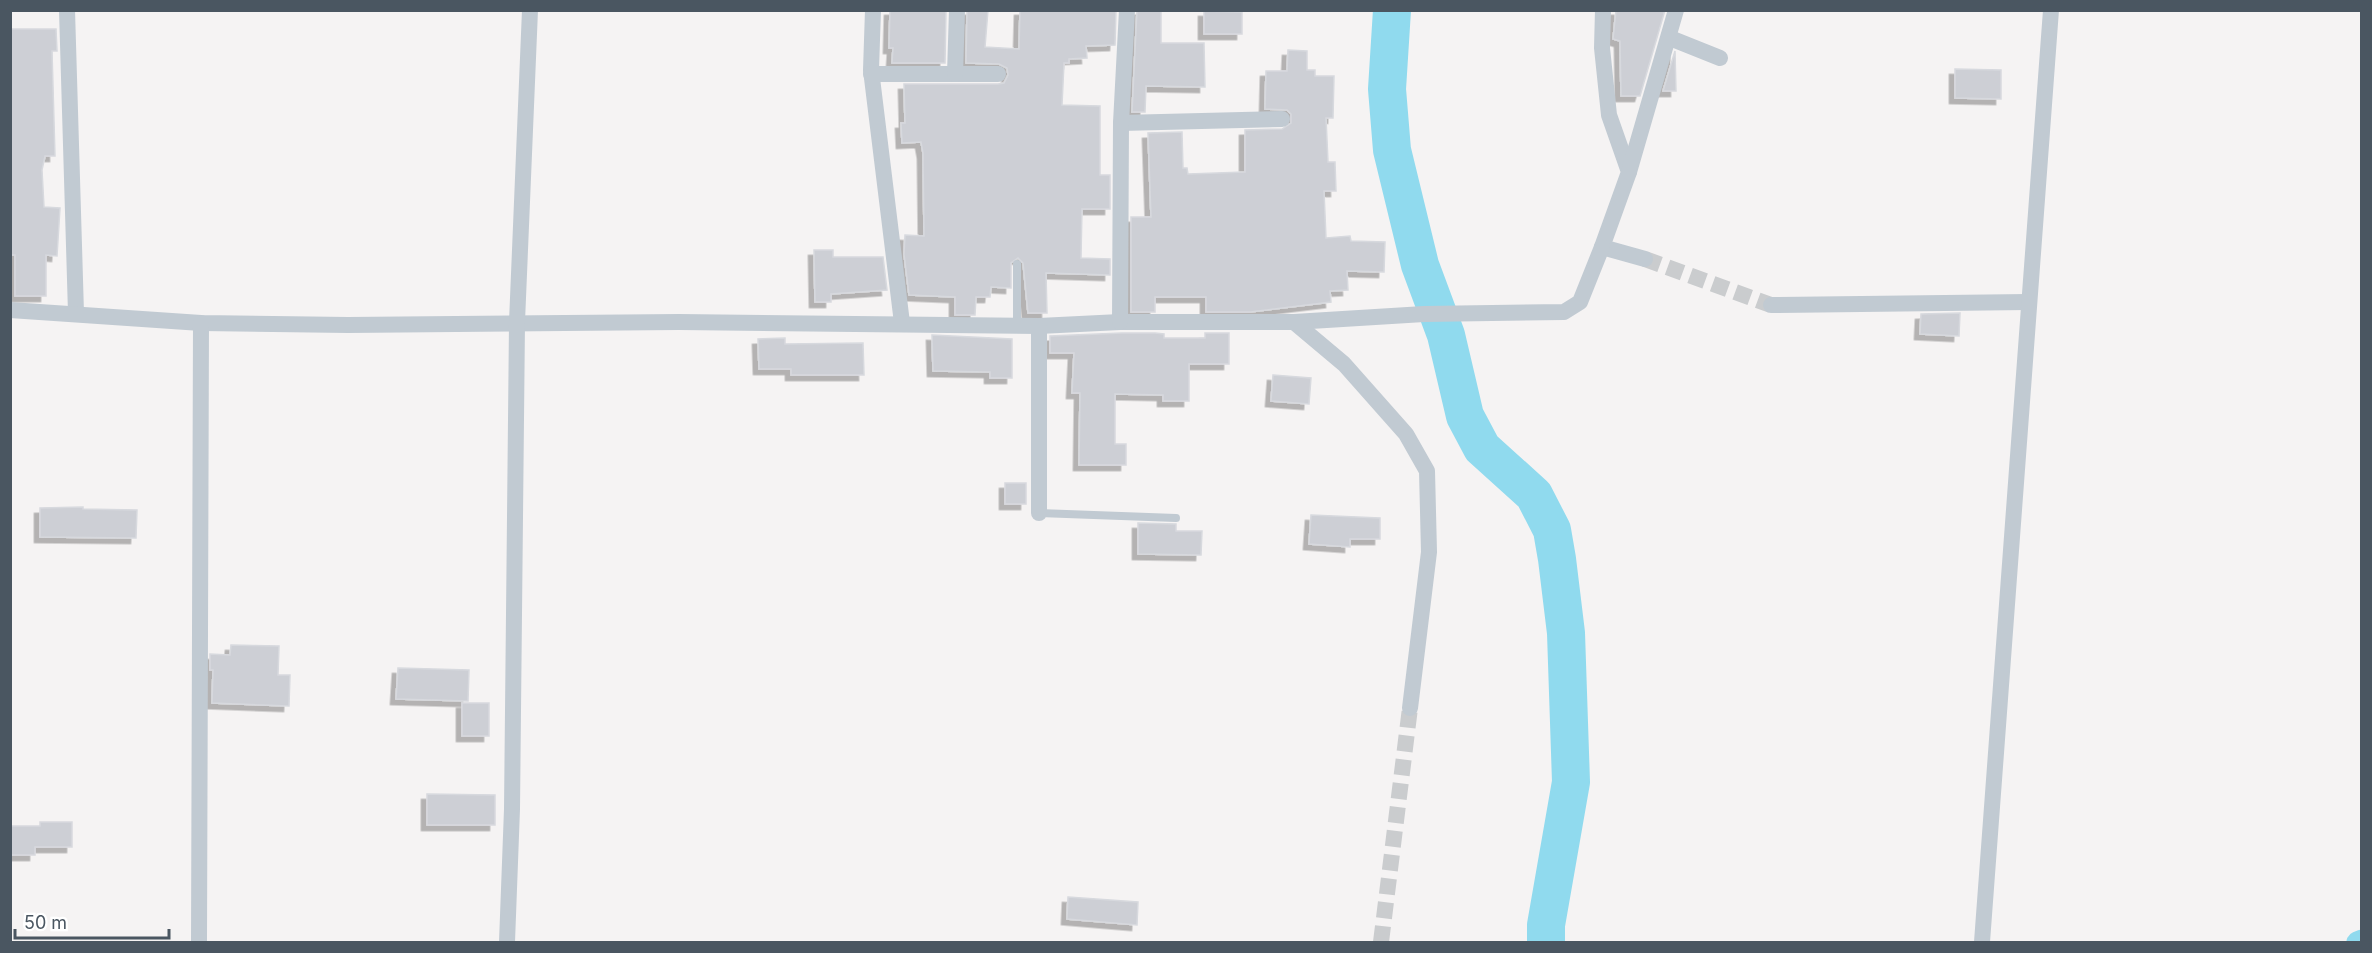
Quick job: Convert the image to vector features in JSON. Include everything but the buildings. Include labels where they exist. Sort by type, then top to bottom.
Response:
[{"type":"street","points":[[67,10],[75,313]]},
{"type":"street","points":[[507,942],[512,809],[517,322],[530,10]]},
{"type":"street","points":[[873,10],[871,74],[902,323]]},
{"type":"street","points":[[955,74],[957,10]]},
{"type":"street","points":[[1120,322],[1121,123],[1127,10]]},
{"type":"street","points":[[1603,10],[1602,48],[1609,115],[1629,172]]},
{"type":"street","points":[[10,310],[201,323],[348,325],[517,322],[902,323],[1039,326],[1120,322],[1294,322],[1424,314],[1564,312],[1580,302],[1602,246],[1629,172],[1670,38],[1676,10]]},
{"type":"street","points":[[1982,942],[2051,10]]},
{"type":"street","points":[[1670,38],[1720,58]]},
{"type":"street","points":[[871,74],[998,74]]},
{"type":"street","points":[[1121,123],[1282,119]]},
{"type":"street","points":[[1602,246],[1645,259]]},
{"type":"street","points":[[1771,305],[2028,302]]},
{"type":"street","points":[[1294,322],[1344,364],[1398,425],[1427,471],[1429,552],[1410,708]]},
{"type":"street","points":[[199,942],[201,323]]},
{"type":"street","points":[[1039,326],[1040,513]]},
{"type":"lane","points":[[1017,264],[1017,325]]},
{"type":"lane","points":[[1040,513],[1176,518]]},
{"type":"waterway","points":[[1392,10],[1387,89],[1392,150],[1420,265],[1446,335],[1465,416],[1482,448],[1534,495],[1552,530],[1557,559],[1566,633],[1571,782],[1546,925],[1546,942]]},
{"type":"waterway","points":[[2357,942],[2362,940]]},
{"type":"tunnel","points":[[1645,259],[1771,305]]},
{"type":"tunnel","points":[[1381,942],[1410,708]]}]
